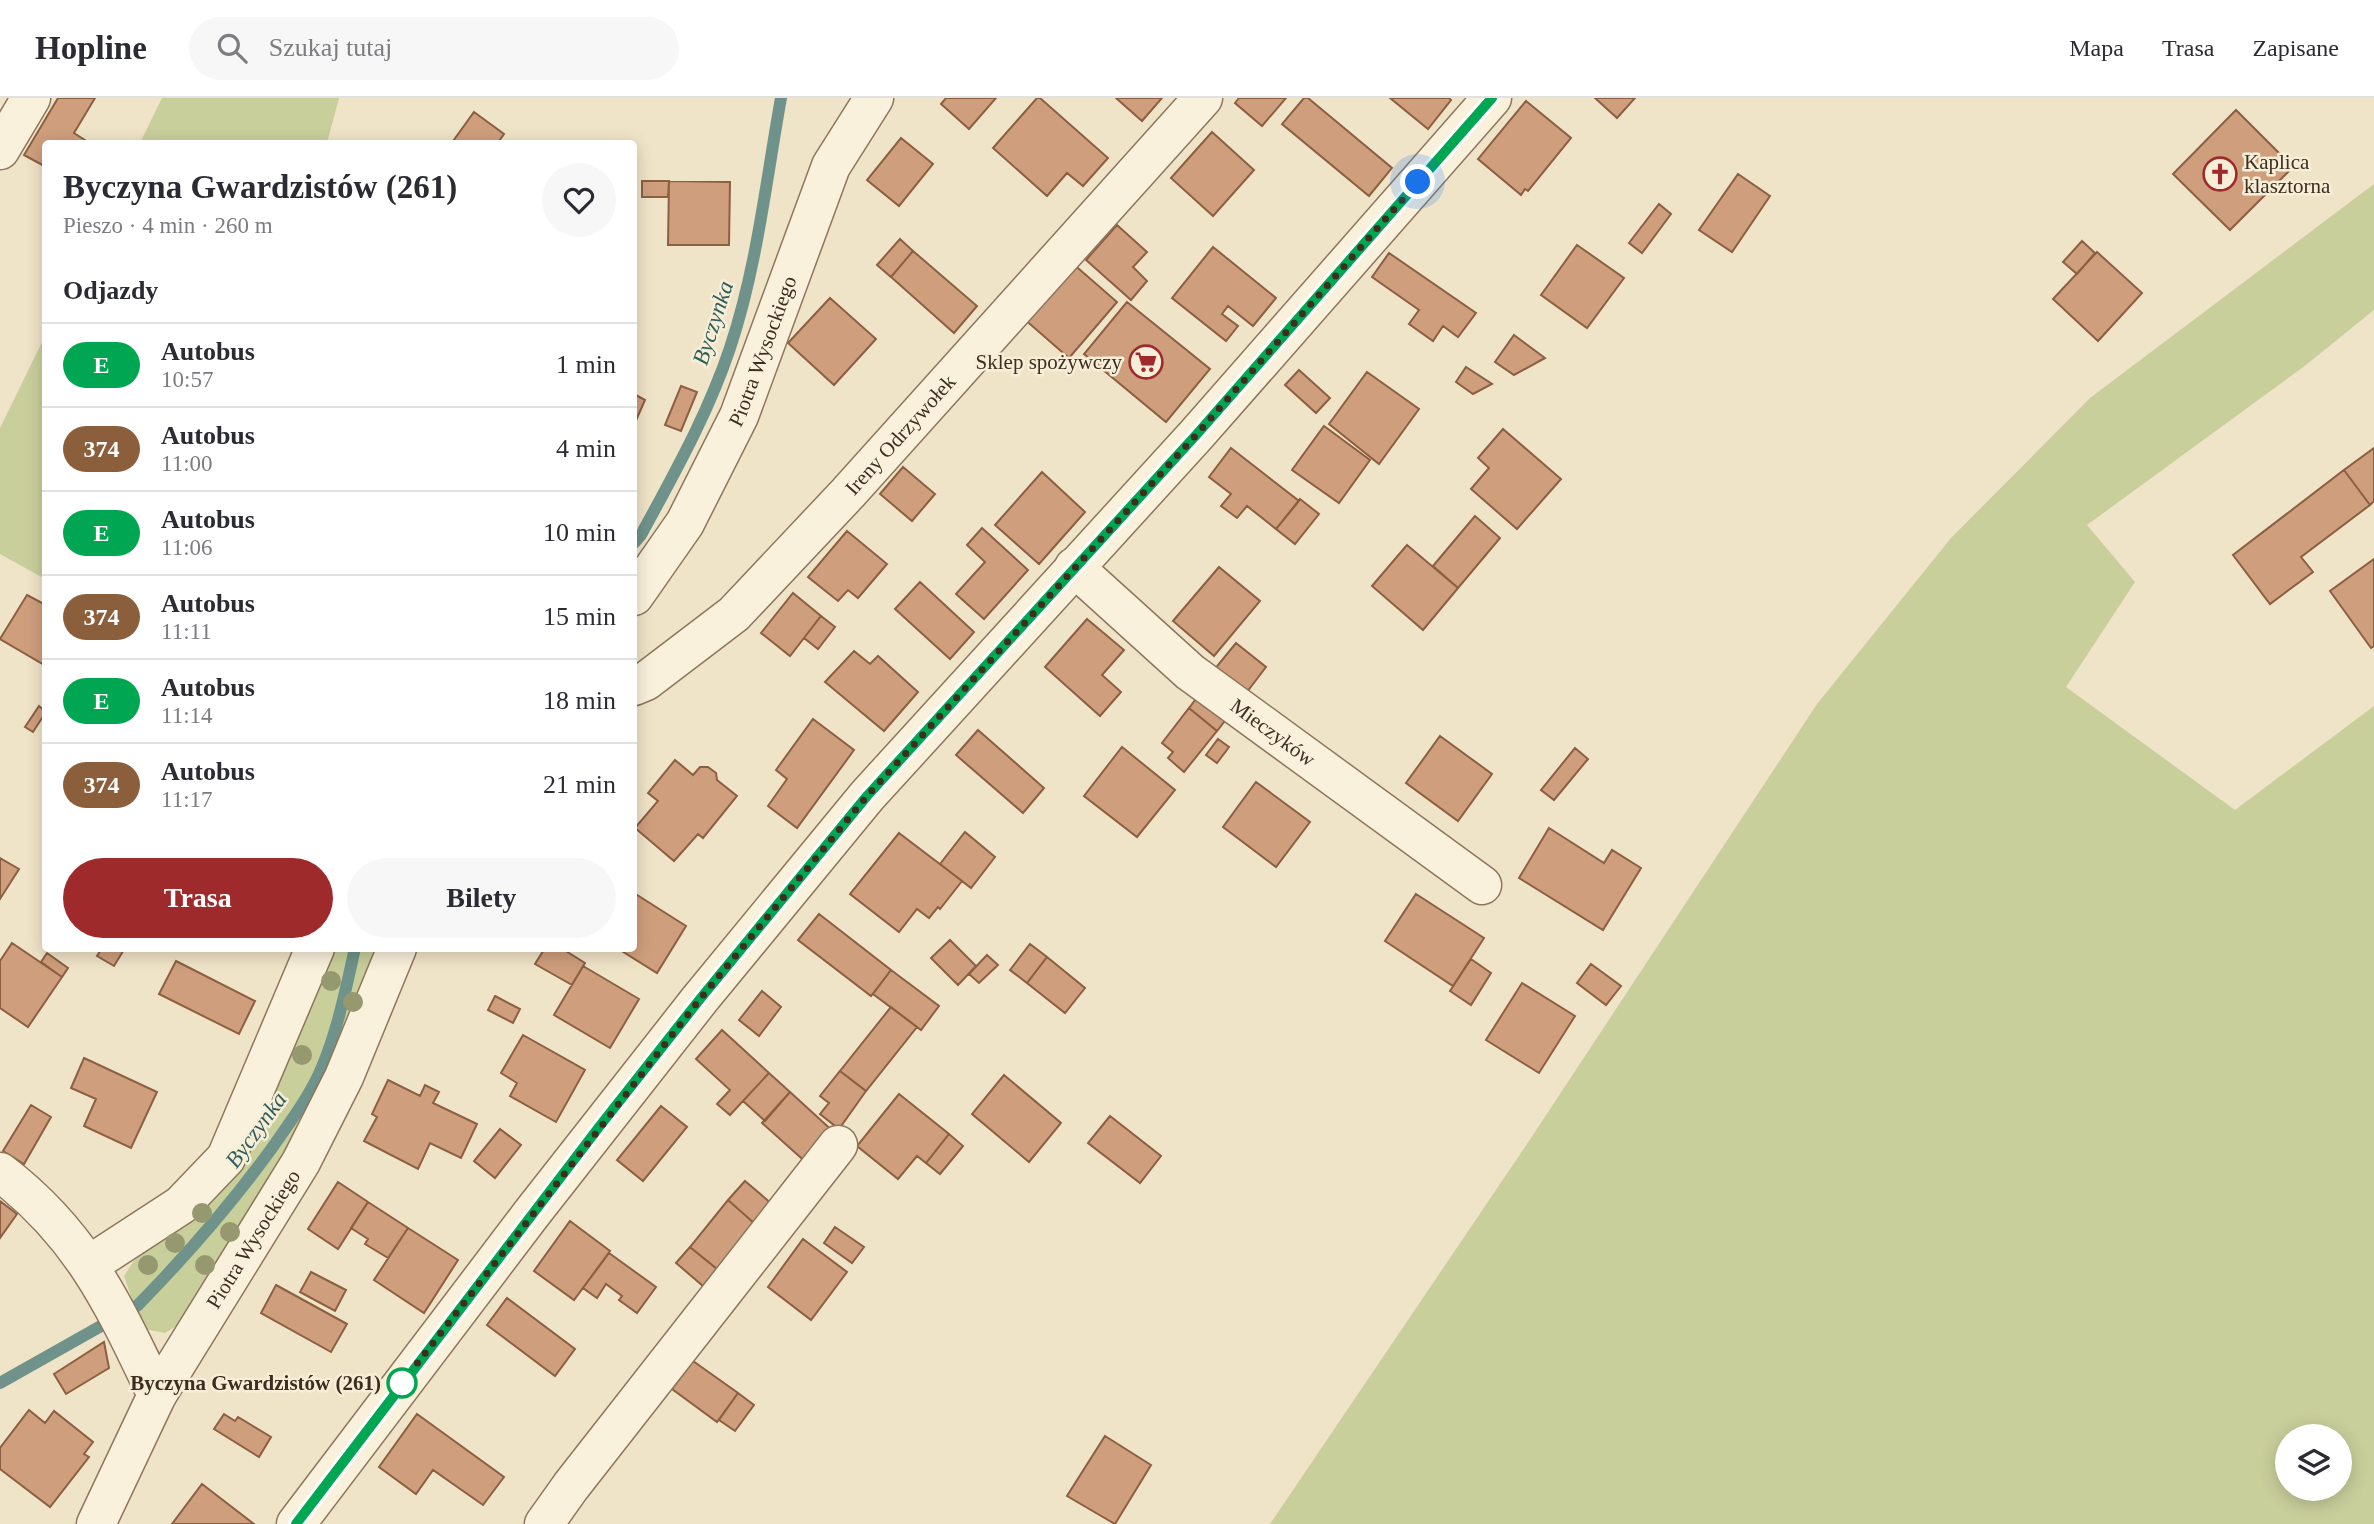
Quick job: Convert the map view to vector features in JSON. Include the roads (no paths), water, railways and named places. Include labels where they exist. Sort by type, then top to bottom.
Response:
[{"type":"street","points":[[0,150],[31,98]]},
{"type":"street","name":"Piotra Wysockiego","points":[[637,592],[685,523],[739,415],[831,166],[874,98]]},
{"type":"street","name":"Ireny Odrzywołek","points":[[637,685],[646,681],[734,614],[848,493],[1203,98]]},
{"type":"street","points":[[296,1524],[524,1224],[700,999],[867,796],[1197,434],[1492,98]]},
{"type":"street","name":"Mieczyków","points":[[1074,567],[1190,672],[1482,885]]},
{"type":"street","points":[[89,1265],[181,1205],[226,1158],[313,952]]},
{"type":"street","name":"Piotra Wysockiego","points":[[96,1524],[157,1395],[301,1163],[344,1077],[395,952]]},
{"type":"street","points":[[544,1524],[838,1145]]},
{"type":"street","points":[[0,1172],[25,1191],[75,1244],[113,1304],[157,1395]]},
{"type":"waterway","name":"Byczynka","points":[[637,540],[690,443],[730,348],[754,255],[781,98]]},
{"type":"waterway","name":"Byczynka","points":[[137,1306],[224,1210],[306,1099],[333,1038],[354,952]]},
{"type":"waterway","name":"Byczynka","points":[[0,1383],[101,1326]]},
{"type":"place","name":"Kaplica klasztorna","points":[[2220,174]]},
{"type":"place","name":"Sklep spożywczy","points":[[1146,362]]},
{"type":"place","name":"Byczyna Gwardzistów (261)","points":[[402,1383]]}]
